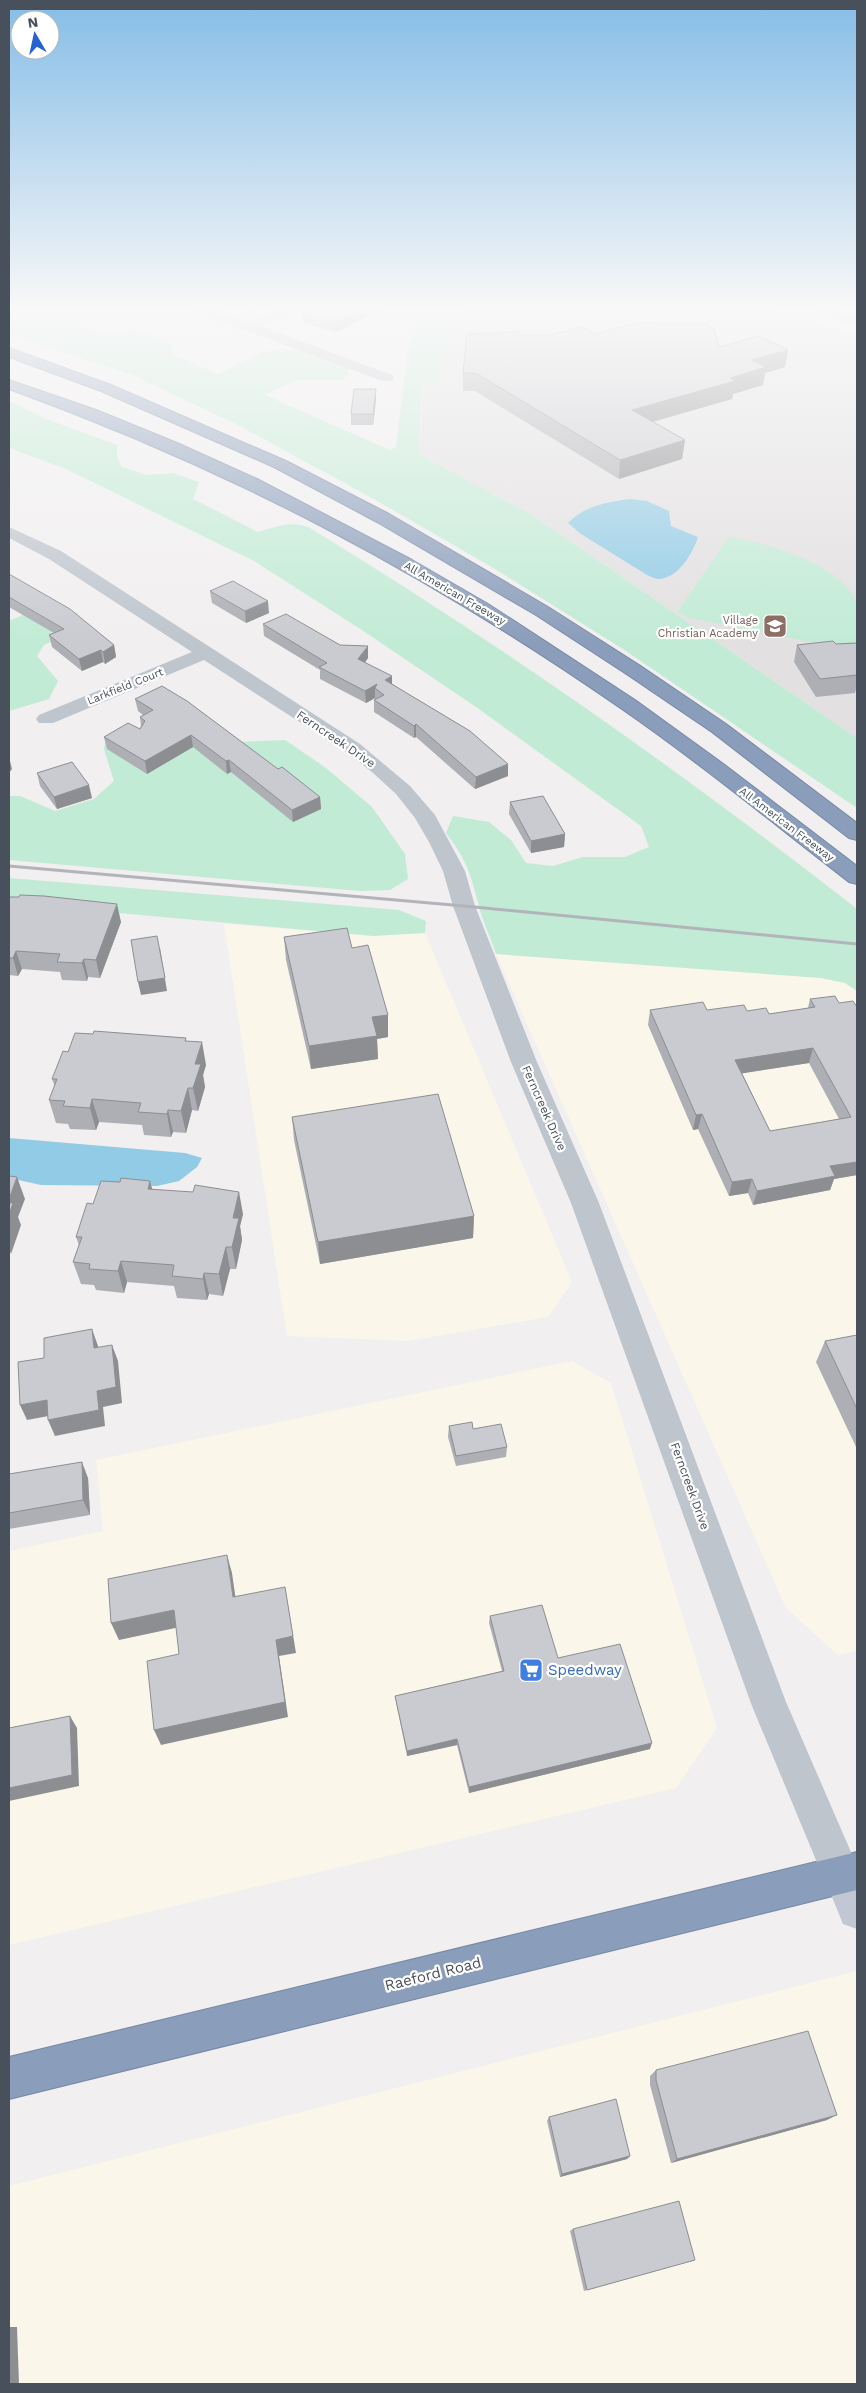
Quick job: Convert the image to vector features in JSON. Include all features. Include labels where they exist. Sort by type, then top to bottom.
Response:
[{"type":"highway","name":"All American Freeway","points":[[107,421],[238,477],[363,540],[488,611],[631,706],[857,878]]},
{"type":"highway","points":[[181,421],[280,464],[391,522],[542,611],[719,728],[857,833]]},
{"type":"highway","name":"Raeford Road","points":[[9,2078],[852,1885]]},
{"type":"street","name":"Ferncreek Drive","points":[[9,532],[55,555],[204,654],[352,748],[379,768],[403,790],[424,815],[454,871],[464,906],[524,1062],[585,1203],[770,1706],[852,1885]]},
{"type":"street","name":"Larkfield Court","points":[[46,719],[204,654]]},
{"type":"shaded area","name":"Village Christian Academy","points":[[421,421],[857,421],[857,738],[530,514],[419,454]]},
{"type":"shaded area","points":[[224,924],[373,936],[425,933],[572,1282],[548,1317],[408,1341],[287,1336]]},
{"type":"shaded area","points":[[496,954],[821,978],[845,983],[857,991],[857,1651],[838,1655],[786,1608]]},
{"type":"shaded area","points":[[572,1361],[611,1383],[717,1728],[676,1788],[9,1945],[9,1551],[103,1531],[96,1460]]},
{"type":"shaded area","points":[[857,1971],[857,2384],[9,2384],[9,2186]]},
{"type":"green space","points":[[9,421],[51,421],[117,445],[117,457],[122,467],[147,475],[173,473],[199,482],[193,499],[258,532],[290,524],[310,528],[381,572],[520,663],[657,759],[857,909],[857,991],[845,983],[821,978],[496,954],[467,868],[446,833],[453,816],[489,822],[511,840],[526,863],[553,866],[583,857],[625,857],[649,847],[641,826],[476,707],[362,630],[254,561],[66,469],[9,448]]},
{"type":"green space","points":[[229,421],[323,421],[390,450],[396,447],[399,421],[420,421],[419,454],[530,514],[857,738],[857,808],[623,649],[490,566],[372,498]]},
{"type":"green space","points":[[729,537],[782,550],[820,567],[837,578],[849,590],[857,604],[858,625],[855,651],[686,617],[678,611]]},
{"type":"green space","points":[[34,610],[77,613],[81,622],[62,637],[44,645],[37,656],[58,681],[49,699],[9,711],[9,621]]},
{"type":"green space","points":[[106,736],[186,744],[285,740],[326,768],[372,807],[405,854],[408,879],[390,890],[360,891],[9,860],[9,796],[20,796],[55,811],[94,799],[114,781],[104,749]]},
{"type":"green space","points":[[9,878],[399,910],[426,921],[425,933],[373,936],[9,903]]},
{"type":"water","points":[[630,499],[647,501],[669,511],[671,526],[698,537],[684,564],[672,575],[658,579],[647,575],[581,534],[568,523],[581,513],[604,503]]},
{"type":"water","points":[[9,1138],[185,1153],[202,1158],[197,1167],[179,1181],[157,1186],[41,1185],[9,1178]]},
{"type":"building","points":[[555,421],[651,421],[685,440],[620,460]]},
{"type":"building","points":[[9,574],[70,609],[114,645],[103,652],[101,650],[79,659],[49,635],[64,629],[9,597]]},
{"type":"building","points":[[233,581],[268,601],[245,611],[210,591]]},
{"type":"building","points":[[286,614],[340,645],[368,646],[358,659],[392,676],[385,680],[470,731],[508,764],[476,777],[416,724],[414,726],[374,700],[384,695],[375,688],[377,684],[365,691],[319,667],[327,663],[263,624]]},
{"type":"building","points":[[833,641],[836,644],[857,643],[857,675],[820,679],[797,645]]},
{"type":"building","points":[[162,686],[187,701],[278,769],[282,767],[320,797],[292,810],[229,760],[226,761],[191,735],[145,761],[104,737],[128,723],[140,729],[145,721],[140,717],[153,710],[135,699]]},
{"type":"building","points":[[72,762],[89,785],[54,797],[37,773]]},
{"type":"building","points":[[543,796],[565,834],[531,841],[510,802]]},
{"type":"building","points":[[20,895],[117,904],[96,960],[84,959],[82,963],[57,962],[60,954],[16,951],[13,958],[9,958],[9,897],[19,897]]},
{"type":"building","points":[[347,928],[352,948],[368,945],[388,1015],[372,1017],[377,1036],[309,1046],[284,937]]},
{"type":"building","points":[[157,936],[165,978],[138,982],[131,940]]},
{"type":"building","points":[[835,996],[839,1003],[853,1001],[857,1007],[857,1162],[830,1166],[835,1176],[757,1191],[752,1179],[732,1182],[702,1114],[696,1115],[650,1010],[703,1002],[707,1010],[744,1005],[747,1011],[766,1008],[769,1014],[815,1007],[810,999]],"holes":[[[813,1048],[851,1117],[770,1131],[735,1060]]]},
{"type":"building","points":[[94,1031],[186,1038],[185,1041],[202,1042],[195,1064],[201,1064],[193,1088],[188,1088],[181,1111],[168,1110],[167,1114],[138,1112],[141,1103],[92,1099],[90,1108],[63,1106],[65,1101],[49,1100],[57,1079],[52,1079],[63,1051],[68,1052],[75,1033],[93,1034]]},
{"type":"building","points":[[438,1094],[474,1216],[318,1242],[292,1117]]},
{"type":"building","points":[[9,1176],[17,1177],[9,1199]]},
{"type":"building","points":[[121,1178],[150,1181],[148,1189],[193,1192],[195,1185],[239,1192],[233,1218],[239,1218],[232,1247],[226,1247],[219,1274],[204,1273],[203,1279],[172,1276],[174,1265],[121,1261],[118,1271],[89,1269],[90,1264],[73,1262],[82,1237],[76,1237],[87,1203],[93,1204],[101,1181],[120,1182]]},
{"type":"building","points":[[9,1203],[13,1203],[9,1215]]},
{"type":"building","points":[[92,1329],[94,1348],[112,1345],[116,1387],[97,1391],[99,1410],[48,1420],[47,1400],[20,1405],[18,1362],[44,1358],[44,1338]]},
{"type":"building","points":[[857,1335],[857,1409],[825,1341]]},
{"type":"building","points":[[472,1422],[473,1429],[501,1424],[507,1447],[456,1456],[449,1426]]},
{"type":"building","points":[[82,1462],[83,1500],[9,1513],[9,1474]]},
{"type":"building","points":[[227,1555],[233,1597],[285,1587],[293,1636],[276,1640],[285,1702],[154,1730],[147,1661],[179,1654],[174,1610],[111,1623],[108,1579]]},
{"type":"building","points":[[542,1605],[558,1658],[620,1644],[652,1743],[469,1787],[457,1739],[407,1751],[395,1696],[504,1671],[490,1616]]},
{"type":"building","points":[[70,1716],[72,1775],[9,1788],[9,1728]]},
{"type":"building","points":[[808,2031],[837,2115],[677,2159],[656,2080],[656,2070]]},
{"type":"building","points":[[616,2099],[630,2156],[562,2174],[549,2117]]},
{"type":"building","points":[[679,2201],[695,2260],[587,2290],[573,2229]]},
{"type":"railway","points":[[9,866],[464,906],[857,944]]},
{"type":"place","name":"Village Christian Academy","points":[[775,626]]},
{"type":"place","name":"Speedway","points":[[531,1670]]}]
